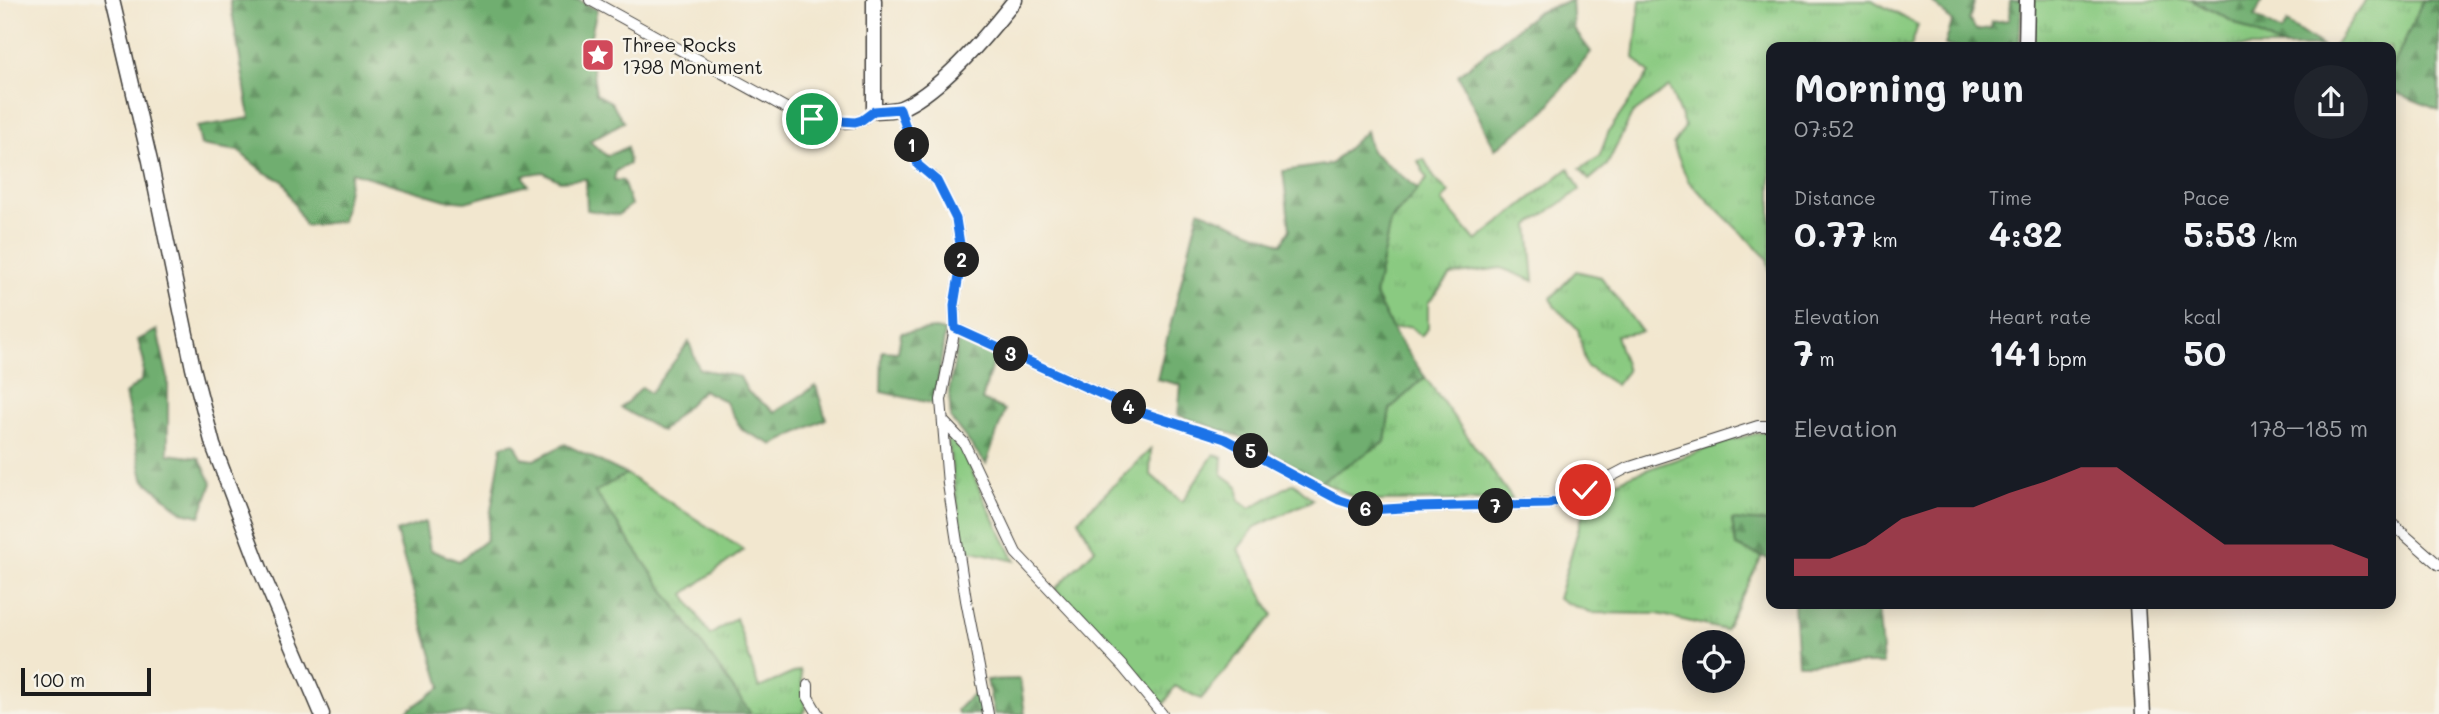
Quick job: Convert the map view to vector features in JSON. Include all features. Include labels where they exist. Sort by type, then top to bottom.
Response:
[{"type":"street","points":[[112,0],[150,161],[193,368],[213,445],[261,571],[322,714]]},
{"type":"street","points":[[590,0],[795,113],[812,119],[855,122],[874,111],[900,109],[934,87],[971,51],[1015,0]]},
{"type":"street","points":[[874,0],[874,111]]},
{"type":"street","points":[[2026,0],[2026,42]]},
{"type":"street","points":[[900,109],[918,165],[937,181],[956,219],[962,257],[954,305],[955,328],[941,400],[948,484],[966,600],[988,714]]},
{"type":"street","points":[[955,328],[1138,411],[1225,439],[1339,500],[1370,510],[1549,504],[1585,490],[1627,468],[1758,426],[1766,426]]},
{"type":"street","points":[[943,421],[964,443],[1016,553],[1123,667],[1162,714]]},
{"type":"street","points":[[2396,527],[2439,565]]},
{"type":"street","points":[[2137,609],[2143,714]]},
{"type":"street","points":[[808,685],[808,697],[818,714]]},
{"type":"green space","points":[[230,0],[579,0],[597,10],[589,43],[596,94],[611,102],[624,122],[589,141],[607,156],[627,147],[629,164],[616,171],[614,180],[623,181],[631,205],[618,215],[587,210],[586,179],[560,181],[543,172],[523,175],[528,185],[465,202],[446,200],[351,172],[342,221],[305,226],[283,181],[264,172],[238,151],[201,145],[197,127],[250,118]]},
{"type":"green space","points":[[1572,0],[1574,29],[1591,52],[1541,115],[1495,149],[1458,75],[1536,13]]},
{"type":"green space","points":[[1640,0],[1872,0],[1918,25],[1913,42],[1766,42],[1766,257],[1688,181],[1673,145],[1685,127],[1669,87],[1632,114],[1607,165],[1589,180],[1580,169],[1599,157],[1609,131],[1649,73],[1634,58]]},
{"type":"green space","points":[[1931,0],[1975,0],[1969,20],[1976,30],[1991,28],[1992,22],[2009,20],[2010,0],[2022,0],[2019,42],[1946,42],[1952,22]]},
{"type":"green space","points":[[2032,0],[2191,0],[2272,42],[2031,42]]},
{"type":"green space","points":[[2191,0],[2260,0],[2262,1],[2255,16],[2281,32],[2287,23],[2316,42],[2272,42]]},
{"type":"green space","points":[[2366,0],[2423,0],[2396,60],[2396,42],[2337,42]]},
{"type":"green space","points":[[2423,0],[2439,0],[2439,110],[2396,93],[2396,60]]},
{"type":"green space","points":[[1366,131],[1371,151],[1418,189],[1390,221],[1375,295],[1395,334],[1425,377],[1390,409],[1385,442],[1321,481],[1250,440],[1178,415],[1181,385],[1157,379],[1199,210],[1282,244],[1290,229],[1283,171],[1331,164]]},
{"type":"green space","points":[[1424,159],[1435,179],[1449,192],[1442,201],[1476,241],[1569,168],[1580,190],[1529,225],[1534,281],[1501,268],[1451,275],[1428,303],[1428,328],[1421,336],[1410,326],[1392,329],[1375,295],[1390,221],[1427,179],[1418,161]]},
{"type":"green space","points":[[1576,271],[1601,277],[1642,332],[1616,335],[1627,371],[1616,385],[1586,366],[1578,329],[1554,306],[1551,298]]},
{"type":"green space","points":[[935,329],[945,331],[935,404],[881,392],[882,351],[898,352],[901,333]]},
{"type":"green space","points":[[157,330],[168,378],[168,454],[199,458],[212,483],[200,516],[182,512],[143,479],[125,394],[142,380],[144,362],[138,340]]},
{"type":"green space","points":[[959,336],[996,350],[982,400],[1005,410],[986,464],[951,419],[949,392]]},
{"type":"green space","points":[[689,342],[699,369],[740,377],[748,392],[775,412],[816,386],[826,419],[773,445],[742,430],[725,401],[703,390],[662,431],[621,408],[642,387],[650,393]]},
{"type":"green space","points":[[1425,377],[1513,500],[1362,501],[1321,481],[1385,442],[1390,409]]},
{"type":"green space","points":[[1766,431],[1766,522],[1732,521],[1736,546],[1762,556],[1725,630],[1658,614],[1590,613],[1558,599],[1588,496],[1629,476],[1731,440]]},
{"type":"green space","points":[[947,433],[962,448],[1015,561],[964,549]]},
{"type":"green space","points":[[515,443],[522,458],[534,460],[565,444],[626,474],[595,492],[751,714],[403,714],[441,687],[396,532],[425,522],[430,550],[459,561],[486,540],[502,446]]},
{"type":"green space","points":[[1151,449],[1150,474],[1182,502],[1214,454],[1223,458],[1222,474],[1238,486],[1239,501],[1250,508],[1294,483],[1313,500],[1255,527],[1238,549],[1273,615],[1201,699],[1175,686],[1164,704],[1055,589],[1095,549],[1078,520]]},
{"type":"green space","points":[[626,474],[744,550],[684,594],[710,635],[736,618],[759,688],[800,670],[806,710],[802,714],[751,714],[594,492]]},
{"type":"green space","points":[[1732,520],[1766,522],[1766,558],[1736,546]]},
{"type":"green space","points":[[1794,609],[1878,609],[1883,664],[1798,664]]},
{"type":"green space","points":[[1020,679],[1025,714],[994,714],[987,680]]},
{"type":"green space","points":[[977,690],[983,714],[958,714],[957,710]]},
{"type":"place","name":"Three Rocks 1798 Monument","points":[[598,55]]},
{"type":"route","points":[[812,119],[855,122],[874,111],[900,109],[918,165],[937,181],[956,219],[962,257],[954,305],[955,328],[1138,411],[1225,439],[1339,500],[1370,510],[1549,504],[1585,490]]}]
